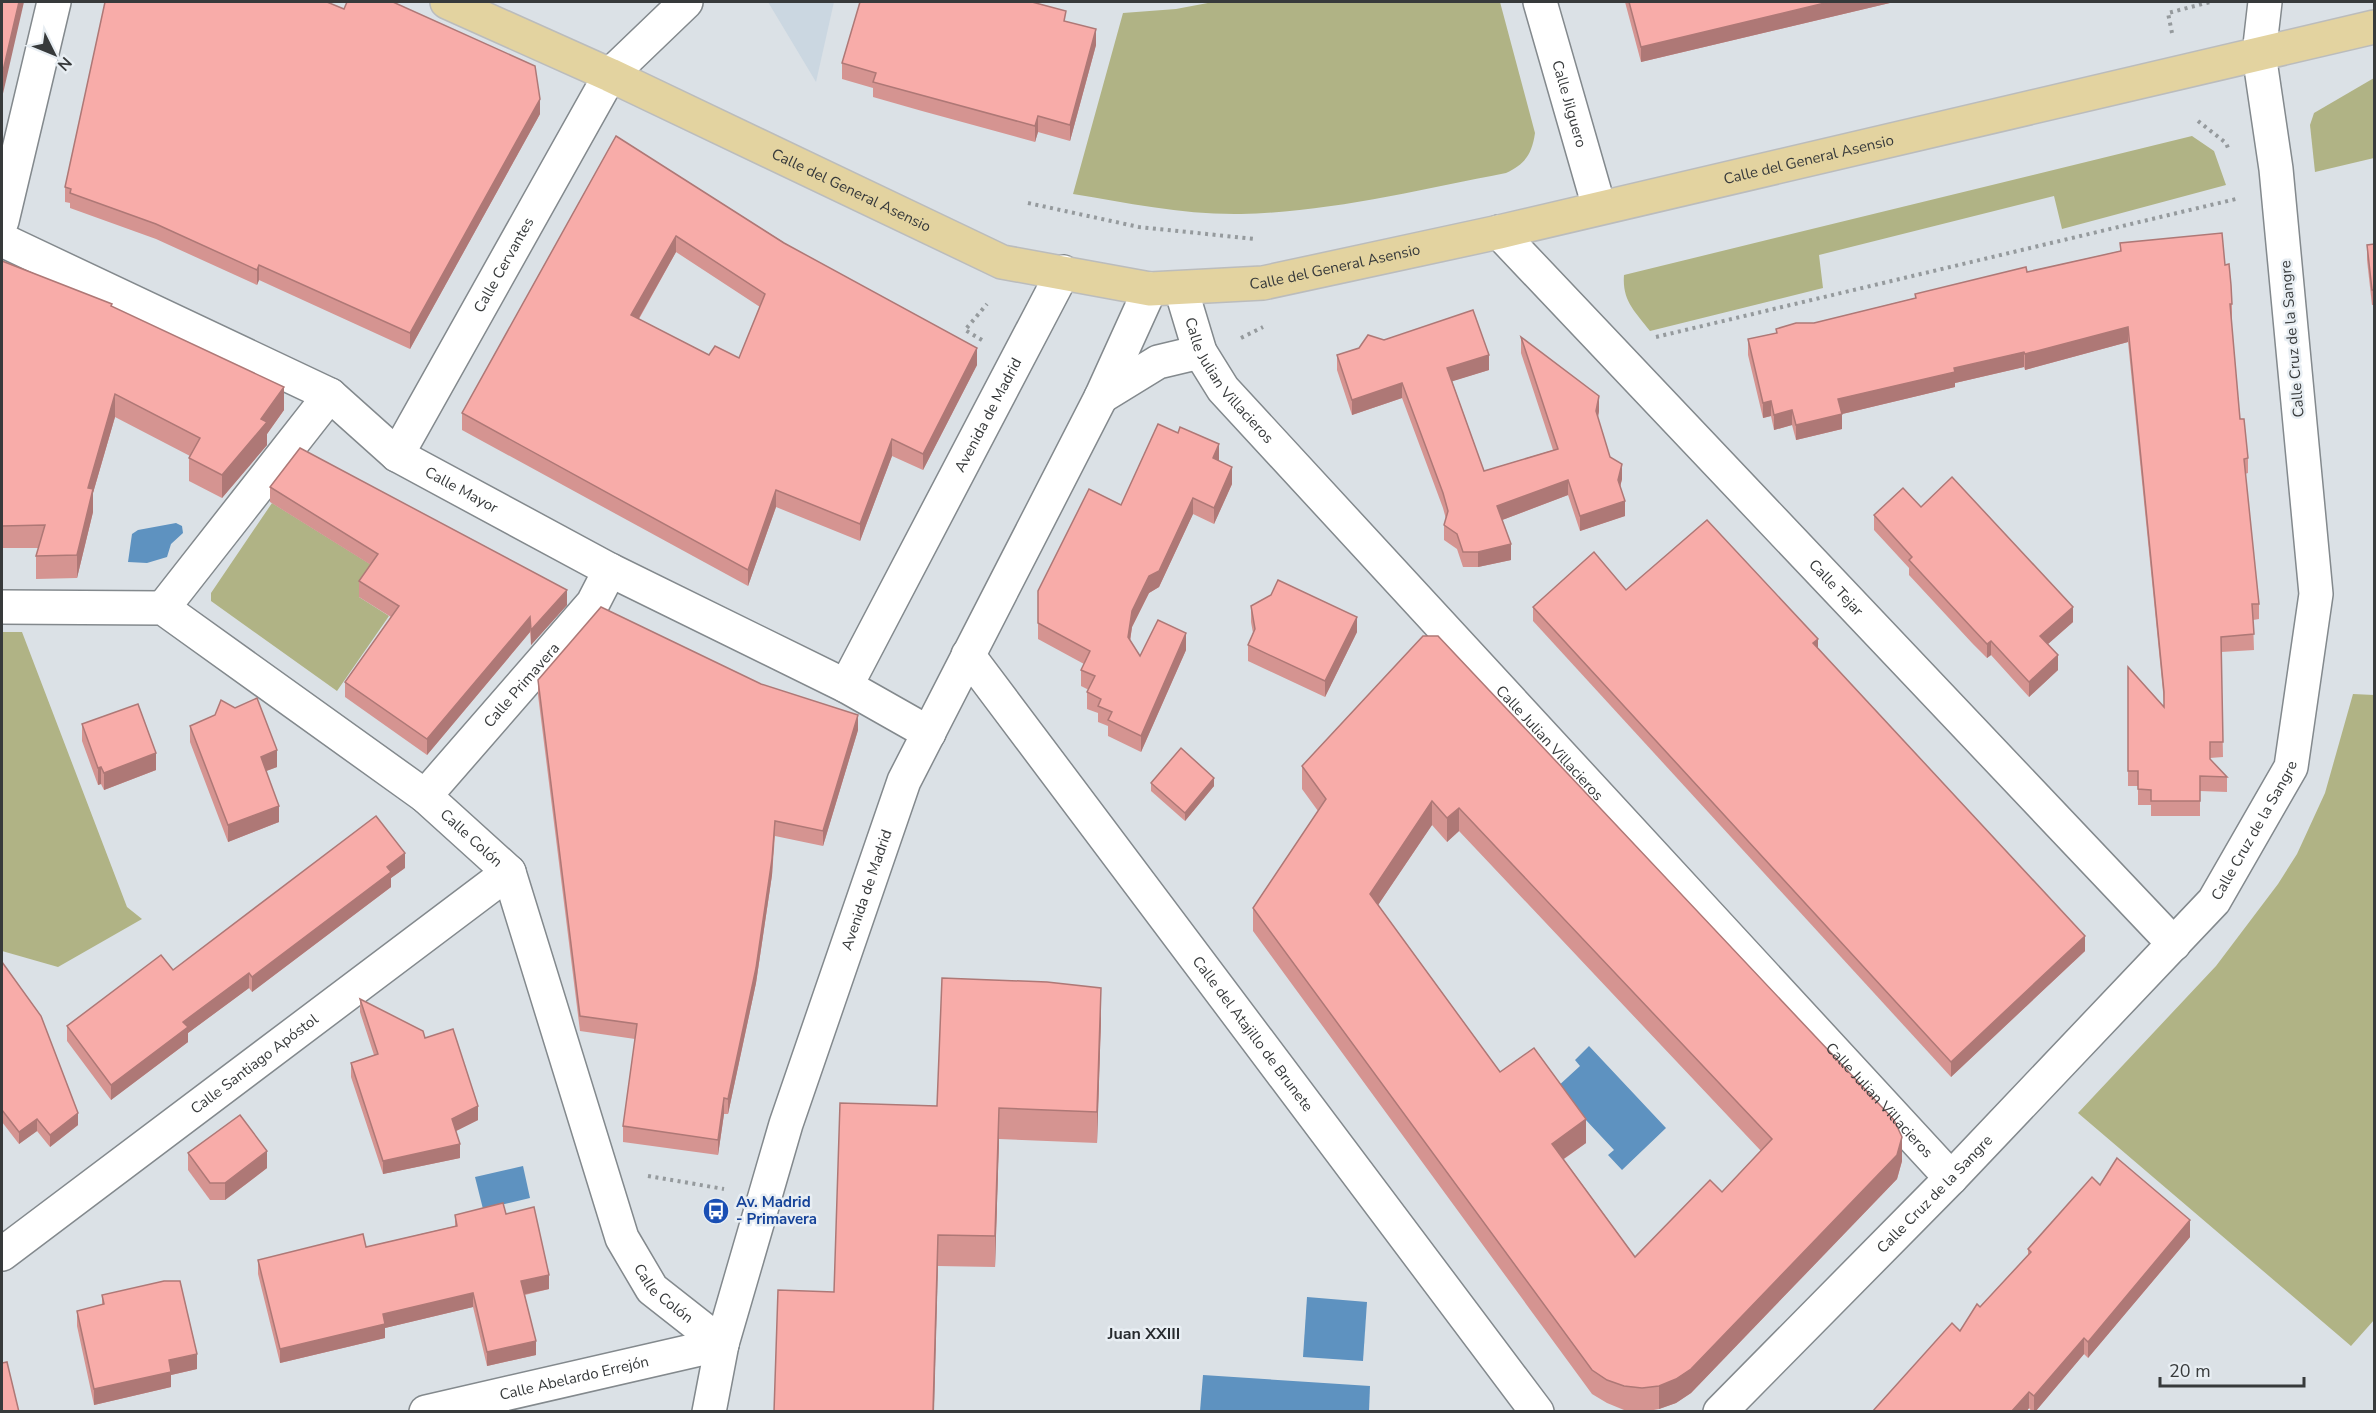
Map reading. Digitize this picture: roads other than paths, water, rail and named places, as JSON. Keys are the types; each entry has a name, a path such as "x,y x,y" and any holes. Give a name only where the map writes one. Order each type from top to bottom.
{"main road":[{"name":"Calle del General Asensio","path":"454,3 1002,262 1165,289 1263,283 1499,232 2374,27"}],"street":[{"path":"2,220 54,2"},
{"name":"Calle Cervantes","path":"397,455 610,75 686,2"},
{"name":"Calle Jilguero","path":"1540,2 1599,207"},
{"name":"Calle Cruz de la Sangre","path":"1720,1412 1951,1178 2214,901 2290,767 2316,594 2276,169 2259,54 2265,2"},
{"name":"Calle Tejar","path":"1499,232 2174,944"},
{"name":"Calle Mayor","path":"2,240 330,395 397,455 610,570 846,686 929,733"},
{"name":"Avenida de Madrid","path":"846,686 1063,272"},
{"name":"Avenida de Madrid","path":"709,1412 722,1344 786,1124 904,781 1101,397 1165,289"},
{"name":"Calle Julian Villacieros","path":"1165,289 1200,352 1224,389 1951,1178"},
{"path":"1101,397 1158,362 1200,352"},
{"path":"2,607 163,608 330,395"},
{"name":"Calle Primavera","path":"425,796 593,603 610,570"},
{"name":"Calle Colón","path":"163,608 425,796 509,872 622,1238 652,1289 722,1344"},
{"name":"Calle del Atajillo de Brunete","path":"968,655 1538,1412"},
{"name":"Calle Santiago Apóstol","path":"2,1254 509,872"},
{"name":"Calle Abelardo Errejón","path":"426,1412 722,1344"}],"water":[{"path":"176,523 182,526 183,533 171,544 167,557 147,563 128,562 132,534 138,530"},
{"path":"1589,1046 1666,1128 1622,1170 1608,1155 1614,1150 1556,1088 1580,1066 1575,1060"},
{"path":"523,1166 530,1198 483,1209 475,1177"},
{"path":"1307,1297 1367,1302 1363,1361 1303,1357"},
{"path":"1203,1375 1370,1386 1369,1411 1200,1411"}],"place":[{"name":"Av. Madrid - Primavera","path":"716,1211"}],"district":[{"name":"Juan XXIII","path":"1144,1333"}]}
